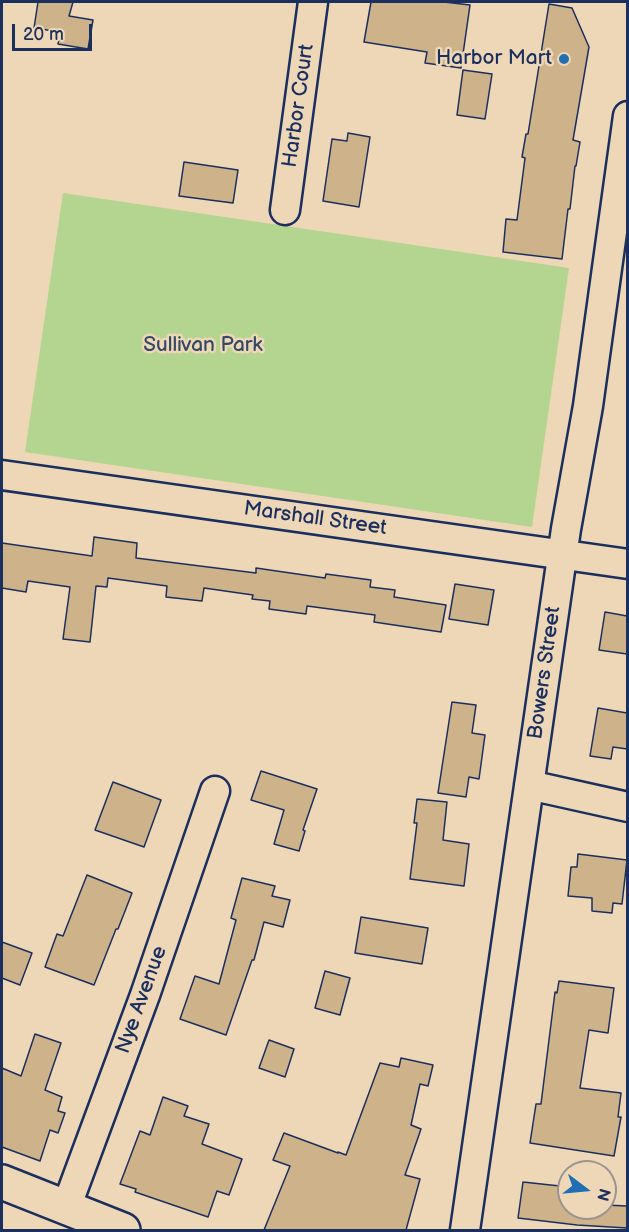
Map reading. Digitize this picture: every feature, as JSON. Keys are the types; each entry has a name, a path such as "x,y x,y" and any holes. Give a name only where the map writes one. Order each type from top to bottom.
{"street":[{"name":"Harbor Court","path":"285,210 313,2"},
{"name":"Bowers Street","path":"465,1230 562,555 588,406 627,116"},
{"name":"Marshall Street","path":"2,475 627,564"},
{"path":"529,784 627,807"},
{"name":"Nye Avenue","path":"66,1208 145,994 215,790"},
{"path":"2,1182 123,1230"}],"green space":[{"name":"Sullivan Park","path":"63,193 569,268 532,527 25,452"}],"building":[{"path":"38,2 73,2 69,16 93,20 88,49 58,44 60,32 34,28"},
{"path":"371,2 444,2 470,5 461,68 425,63 427,52 364,42"},
{"path":"549,4 572,8 589,47 573,140 580,142 562,259 503,252 506,219 517,220 525,158 522,157 526,134 528,134"},
{"path":"463,70 492,74 485,119 457,115"},
{"path":"348,133 370,137 359,207 323,201 332,139 347,141"},
{"path":"184,162 238,170 233,203 179,196"},
{"path":"94,537 137,543 136,558 256,573 256,568 325,578 326,574 371,580 370,587 395,590 394,597 446,605 441,632 374,622 375,615 307,606 306,614 269,609 270,601 252,599 253,595 204,588 202,601 166,597 167,586 108,578 107,587 96,586 90,642 63,639 70,587 28,581 26,592 2,588 2,543 92,556"},
{"path":"455,584 494,590 488,625 449,619"},
{"path":"605,612 627,616 627,654 599,650"},
{"path":"452,702 476,705 472,733 485,735 479,779 469,777 466,797 438,793"},
{"path":"598,708 627,713 627,749 613,747 611,759 590,756"},
{"path":"261,771 317,789 303,830 305,831 299,851 274,844 284,810 251,800"},
{"path":"113,782 161,800 144,847 95,830"},
{"path":"417,799 447,802 443,840 469,844 464,886 410,879 417,823 414,823"},
{"path":"578,854 627,860 622,904 613,903 612,913 592,911 592,898 568,896 571,867 577,867"},
{"path":"87,875 132,893 94,985 45,967 57,934 63,936"},
{"path":"242,878 275,886 272,896 290,900 283,927 264,922 254,960 252,960 226,1035 180,1019 195,976 219,984 236,920 231,918"},
{"path":"361,917 428,928 422,964 355,953"},
{"path":"2,942 32,953 20,985 2,978"},
{"path":"325,971 350,978 340,1015 315,1008"},
{"path":"559,981 614,988 608,1033 589,1030 580,1088 621,1093 618,1117 621,1117 614,1156 530,1143 536,1104 541,1104 555,992 557,993"},
{"path":"35,1034 61,1043 45,1090 62,1097 58,1111 65,1113 58,1133 50,1130 40,1161 2,1147 2,1068 21,1076"},
{"path":"269,1040 294,1049 285,1077 259,1068"},
{"path":"401,1058 433,1065 428,1086 420,1084 411,1125 421,1129 405,1175 420,1179 406,1230 264,1230 290,1166 273,1160 284,1133 346,1155 380,1063 399,1067"},
{"path":"163,1097 188,1106 184,1116 209,1124 202,1144 242,1159 229,1195 217,1191 208,1217 135,1192 136,1189 120,1184 140,1131 150,1135"},
{"path":"523,1182 557,1186 557,1220 617,1220 617,1206 627,1206 627,1228 518,1218"}],"place":[{"name":"Harbor Mart","path":"564,59"}]}
